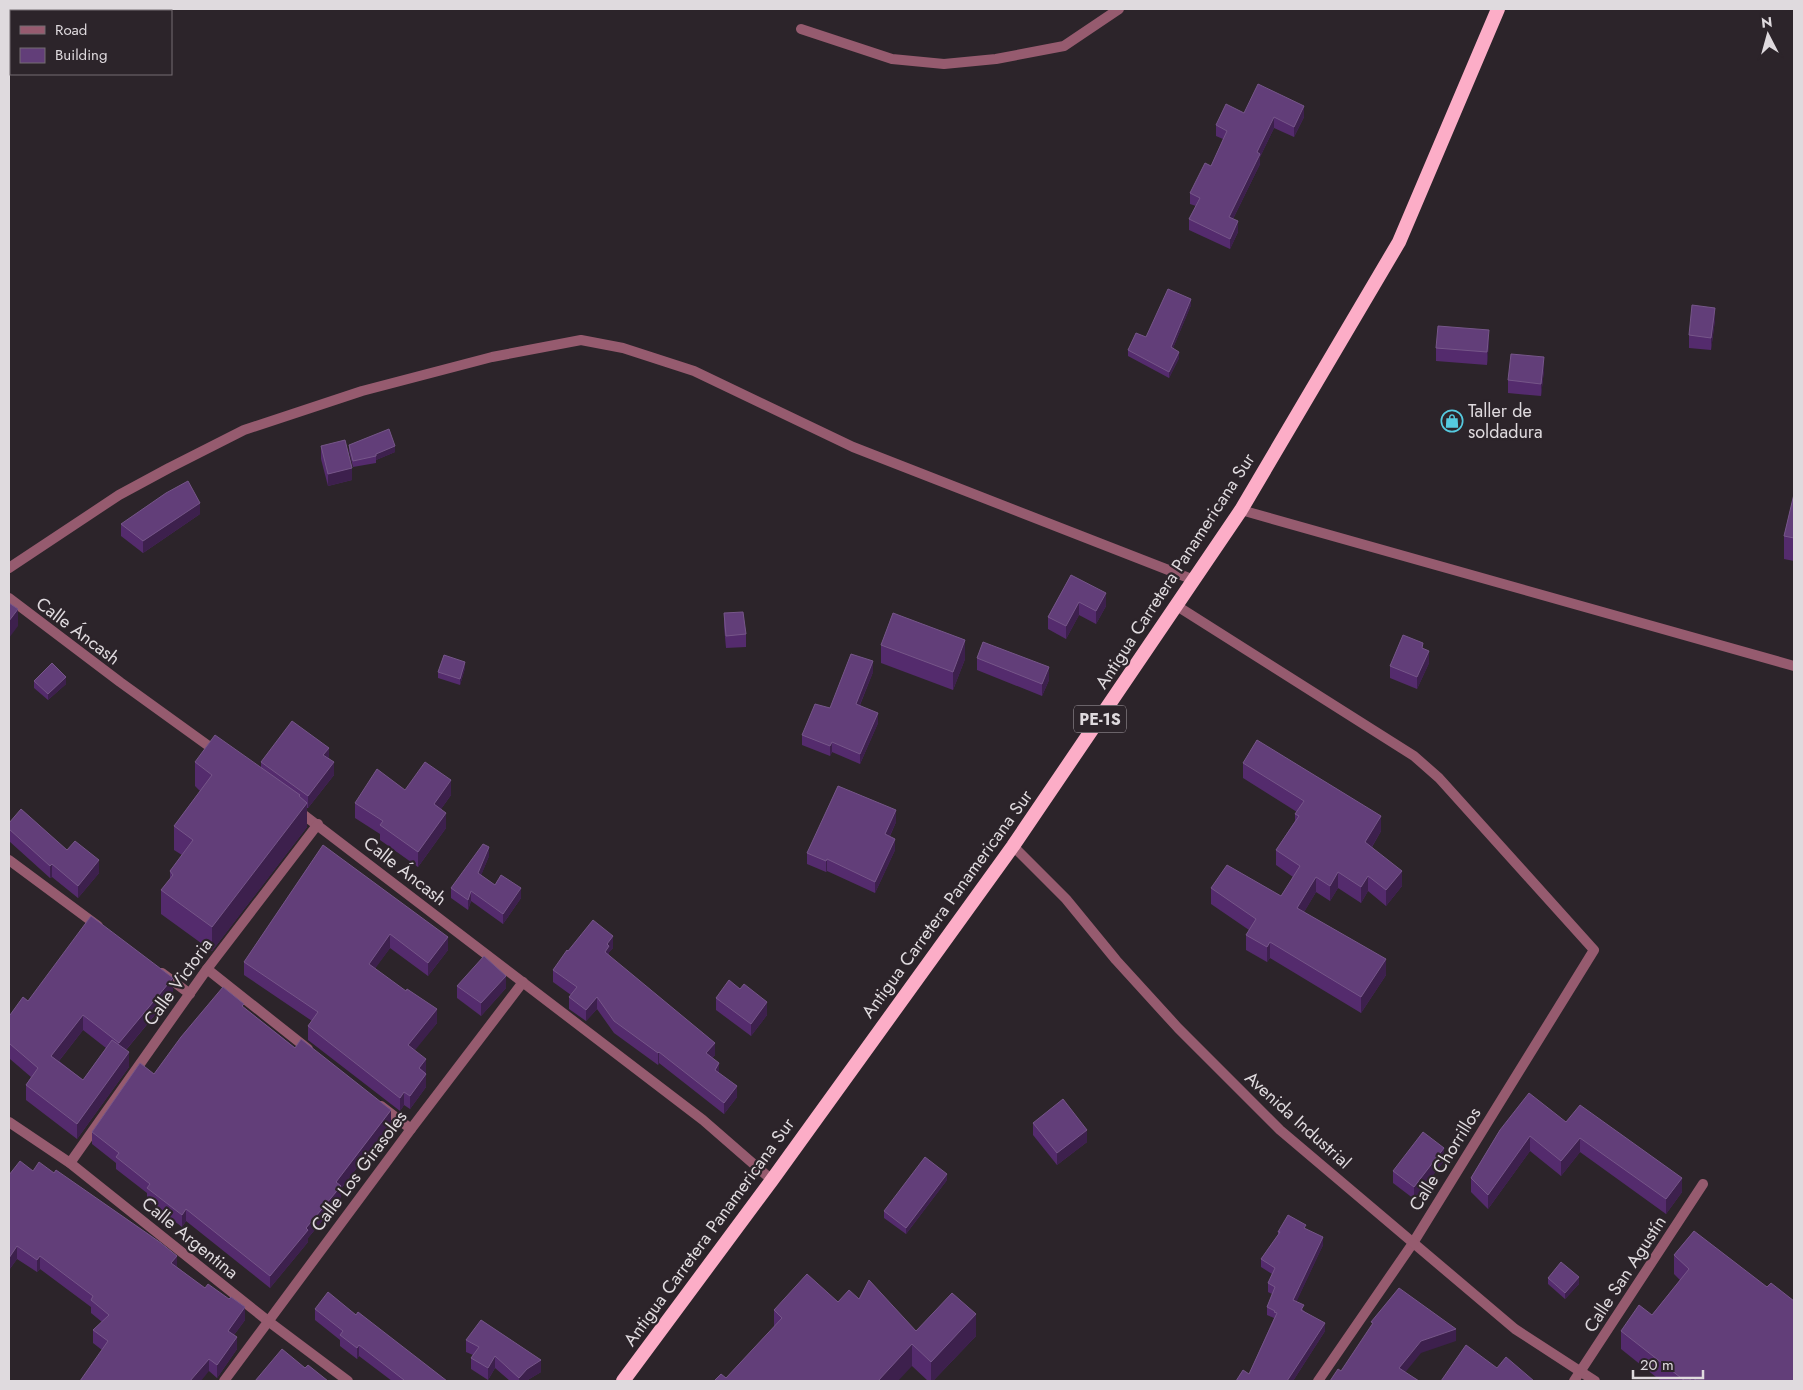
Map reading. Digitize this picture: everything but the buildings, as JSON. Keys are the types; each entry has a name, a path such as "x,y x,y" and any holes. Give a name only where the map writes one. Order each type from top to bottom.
{"highway":[{"name":"Antigua Carretera Panamericana Sur","path":"622,1381 772,1180 1013,846 1177,606 1240,510 1399,242 1498,9"}],"street":[{"path":"801,29 892,59 944,64 996,59 1064,46 1119,9"},
{"path":"9,568 119,496 168,468 244,430 362,391 417,376 492,356 581,340 623,348 694,371 853,447 1194,580"},
{"path":"1240,510 1794,666"},
{"name":"Calle Áncash","path":"9,598 120,682 223,756"},
{"name":"Calle Chorrillos","path":"1177,606 1394,742 1421,762 1439,778 1594,950 1413,1243 1318,1381"},
{"name":"Calle Áncash","path":"286,801 703,1120 772,1180"},
{"name":"Calle Victoria","path":"70,1163 207,970 318,824"},
{"name":"Avenida Industrial","path":"1013,846 1066,899 1116,960 1178,1028 1280,1130 1515,1329 1595,1381"},
{"path":"9,860 103,930"},
{"path":"150,965 190,994"},
{"path":"207,970 316,1055"},
{"name":"Calle Los Girasoles","path":"224,1381 523,982"},
{"path":"371,1098 411,1129"},
{"name":"Calle Argentina","path":"9,1122 70,1163 268,1322 348,1381"},
{"name":"Calle San Agustín","path":"1574,1381 1704,1184"}],"place":[{"name":"Taller de soldadura","path":"1452,421"}]}
